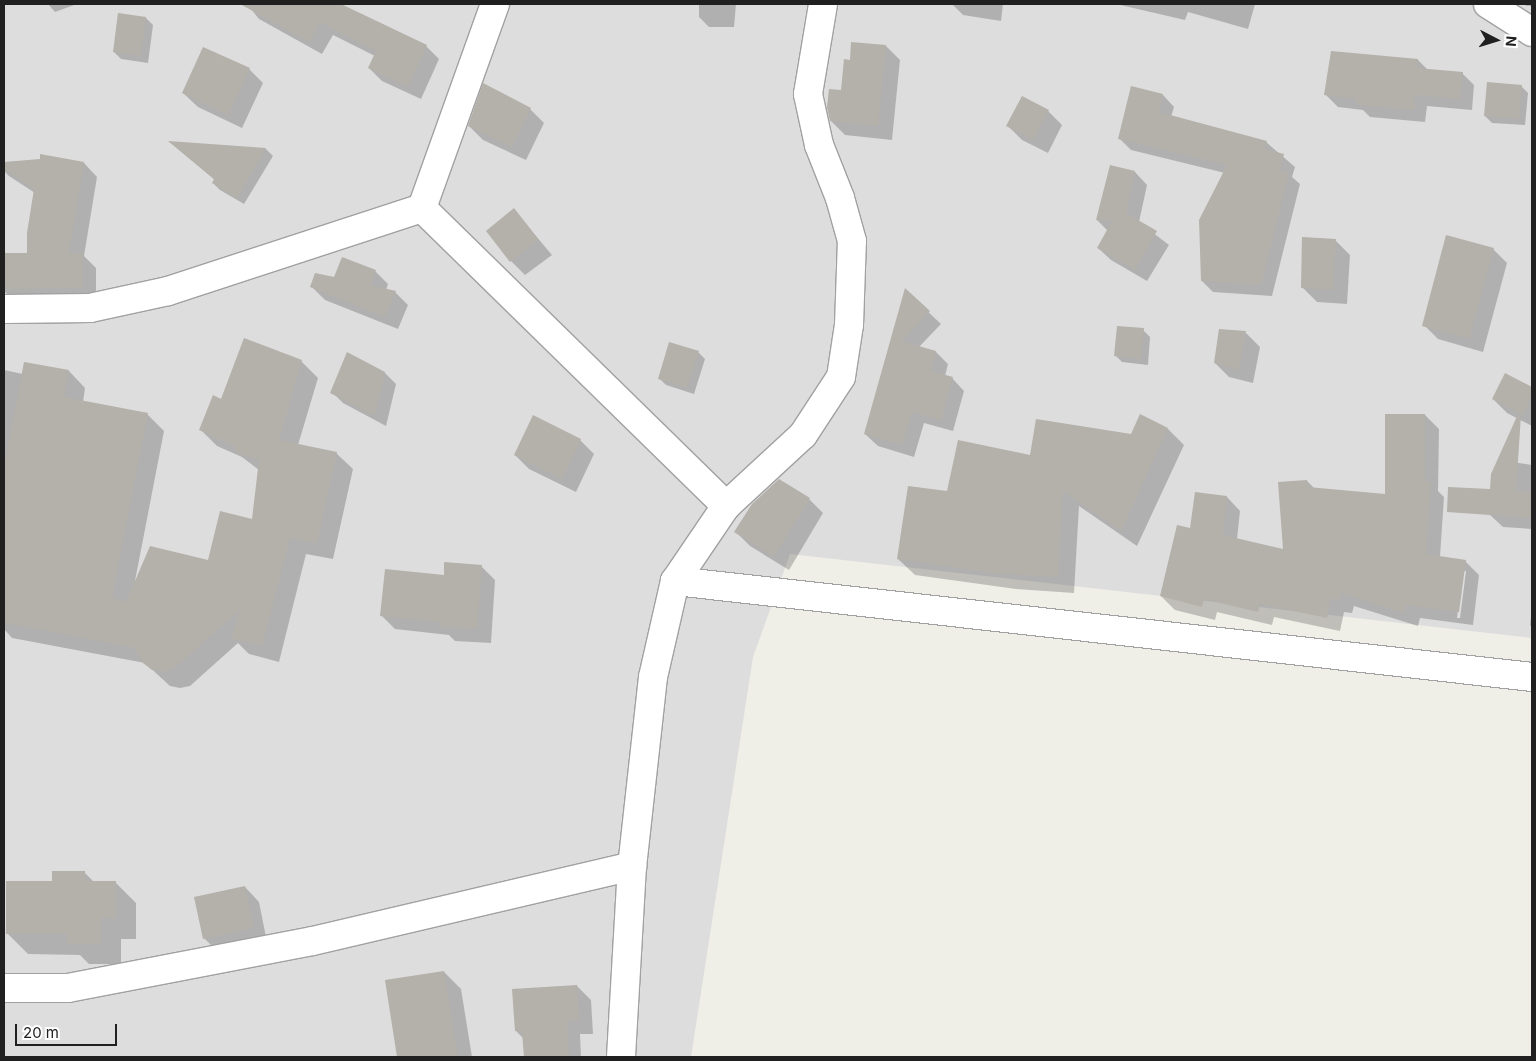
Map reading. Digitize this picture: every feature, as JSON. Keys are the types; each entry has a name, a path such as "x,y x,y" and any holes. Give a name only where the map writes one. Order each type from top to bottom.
{"street":[{"path":"422,208 495,4"},
{"path":"621,1057 632,866 653,678 675,581 726,506 803,435 841,377 848,325 852,241 840,198 819,145 808,94 823,4"},
{"path":"1488,4 1532,32"},
{"path":"4,309 90,308 168,291 422,208"},
{"path":"422,208 726,506"},
{"path":"675,581 1532,677"},
{"path":"4,988 68,988 313,941 632,866"}],"shaded area":[{"path":"4,4 1532,4 1532,638 790,554 753,657 691,1057 4,1057"}],"building":[{"path":"240,4 341,4 427,45 408,87 368,68 376,51 320,22 309,42"},
{"path":"118,13 146,17 141,56 113,52"},
{"path":"851,42 886,45 878,126 830,121 827,107 829,89 841,90 844,59 850,60"},
{"path":"203,47 250,68 228,115 182,93"},
{"path":"1331,51 1418,59 1417,68 1463,72 1460,99 1415,95 1414,110 1357,105 1357,99 1324,95"},
{"path":"1487,82 1522,85 1519,119 1484,116"},
{"path":"483,83 531,108 512,147 468,126"},
{"path":"1131,86 1163,94 1159,112 1267,141 1265,149 1284,154 1280,171 1289,172 1261,285 1201,281 1199,220 1227,165 1118,139"},
{"path":"1022,96 1049,110 1033,140 1006,126"},
{"path":"168,141 266,148 237,198 212,183 214,179"},
{"path":"40,154 84,162 69,253 82,253 83,288 4,289 4,253 27,253 27,233 34,189 4,169 4,162 40,159"},
{"path":"1110,165 1135,171 1126,213 1157,231 1135,270 1097,248 1112,221 1096,220"},
{"path":"514,208 539,240 510,262 486,231"},
{"path":"1446,235 1494,248 1469,339 1422,326"},
{"path":"1302,237 1336,239 1333,290 1301,288"},
{"path":"342,257 376,270 370,285 396,291 385,317 310,287 315,273 334,277"},
{"path":"905,288 930,311 901,341 936,351 931,371 953,377 941,420 912,412 902,445 864,434"},
{"path":"1117,326 1144,328 1141,359 1114,356"},
{"path":"1219,329 1246,331 1239,370 1214,363"},
{"path":"244,338 302,360 279,440 337,452 317,543 290,538 262,646 231,638 240,610 173,669 163,672 152,670 143,663 135,648 4,623 4,467 24,362 69,370 64,397 148,413 112,598 126,602 150,546 208,560 220,511 252,519 259,460 235,452 236,447 199,430 213,395 221,399"},
{"path":"669,342 699,351 687,388 658,379"},
{"path":"347,352 385,372 375,416 330,393"},
{"path":"1505,373 1532,387 1532,396 1523,415 1492,399"},
{"path":"1140,414 1168,428 1121,531 1063,491 1058,577 999,574 897,559 908,486 947,491 958,440 1030,455 1036,419 1131,434"},
{"path":"1385,414 1425,414 1425,481 1431,482 1426,554 1466,560 1459,612 1406,605 1404,613 1340,593 1339,600 1330,599 1327,618 1260,604 1258,612 1204,599 1202,607 1160,596 1177,525 1190,528 1195,492 1227,496 1223,535 1283,549 1278,482 1307,480 1308,487 1385,494"},
{"path":"1518,414 1521,415 1516,491 1532,492 1532,518 1447,512 1448,487 1490,489 1491,474"},
{"path":"533,415 581,439 562,479 514,455"},
{"path":"779,479 810,498 774,557 734,532 752,504"},
{"path":"444,562 482,565 477,629 440,627 440,622 380,616 385,569 444,575"},
{"path":"52,871 85,871 85,881 116,881 116,919 101,918 101,944 67,944 67,934 6,934 6,881 52,881"},
{"path":"245,886 254,928 203,939 194,897"},
{"path":"444,971 458,1057 397,1057 385,980"},
{"path":"577,985 579,1020 567,1021 569,1057 524,1057 522,1031 515,1031 512,989"}]}
